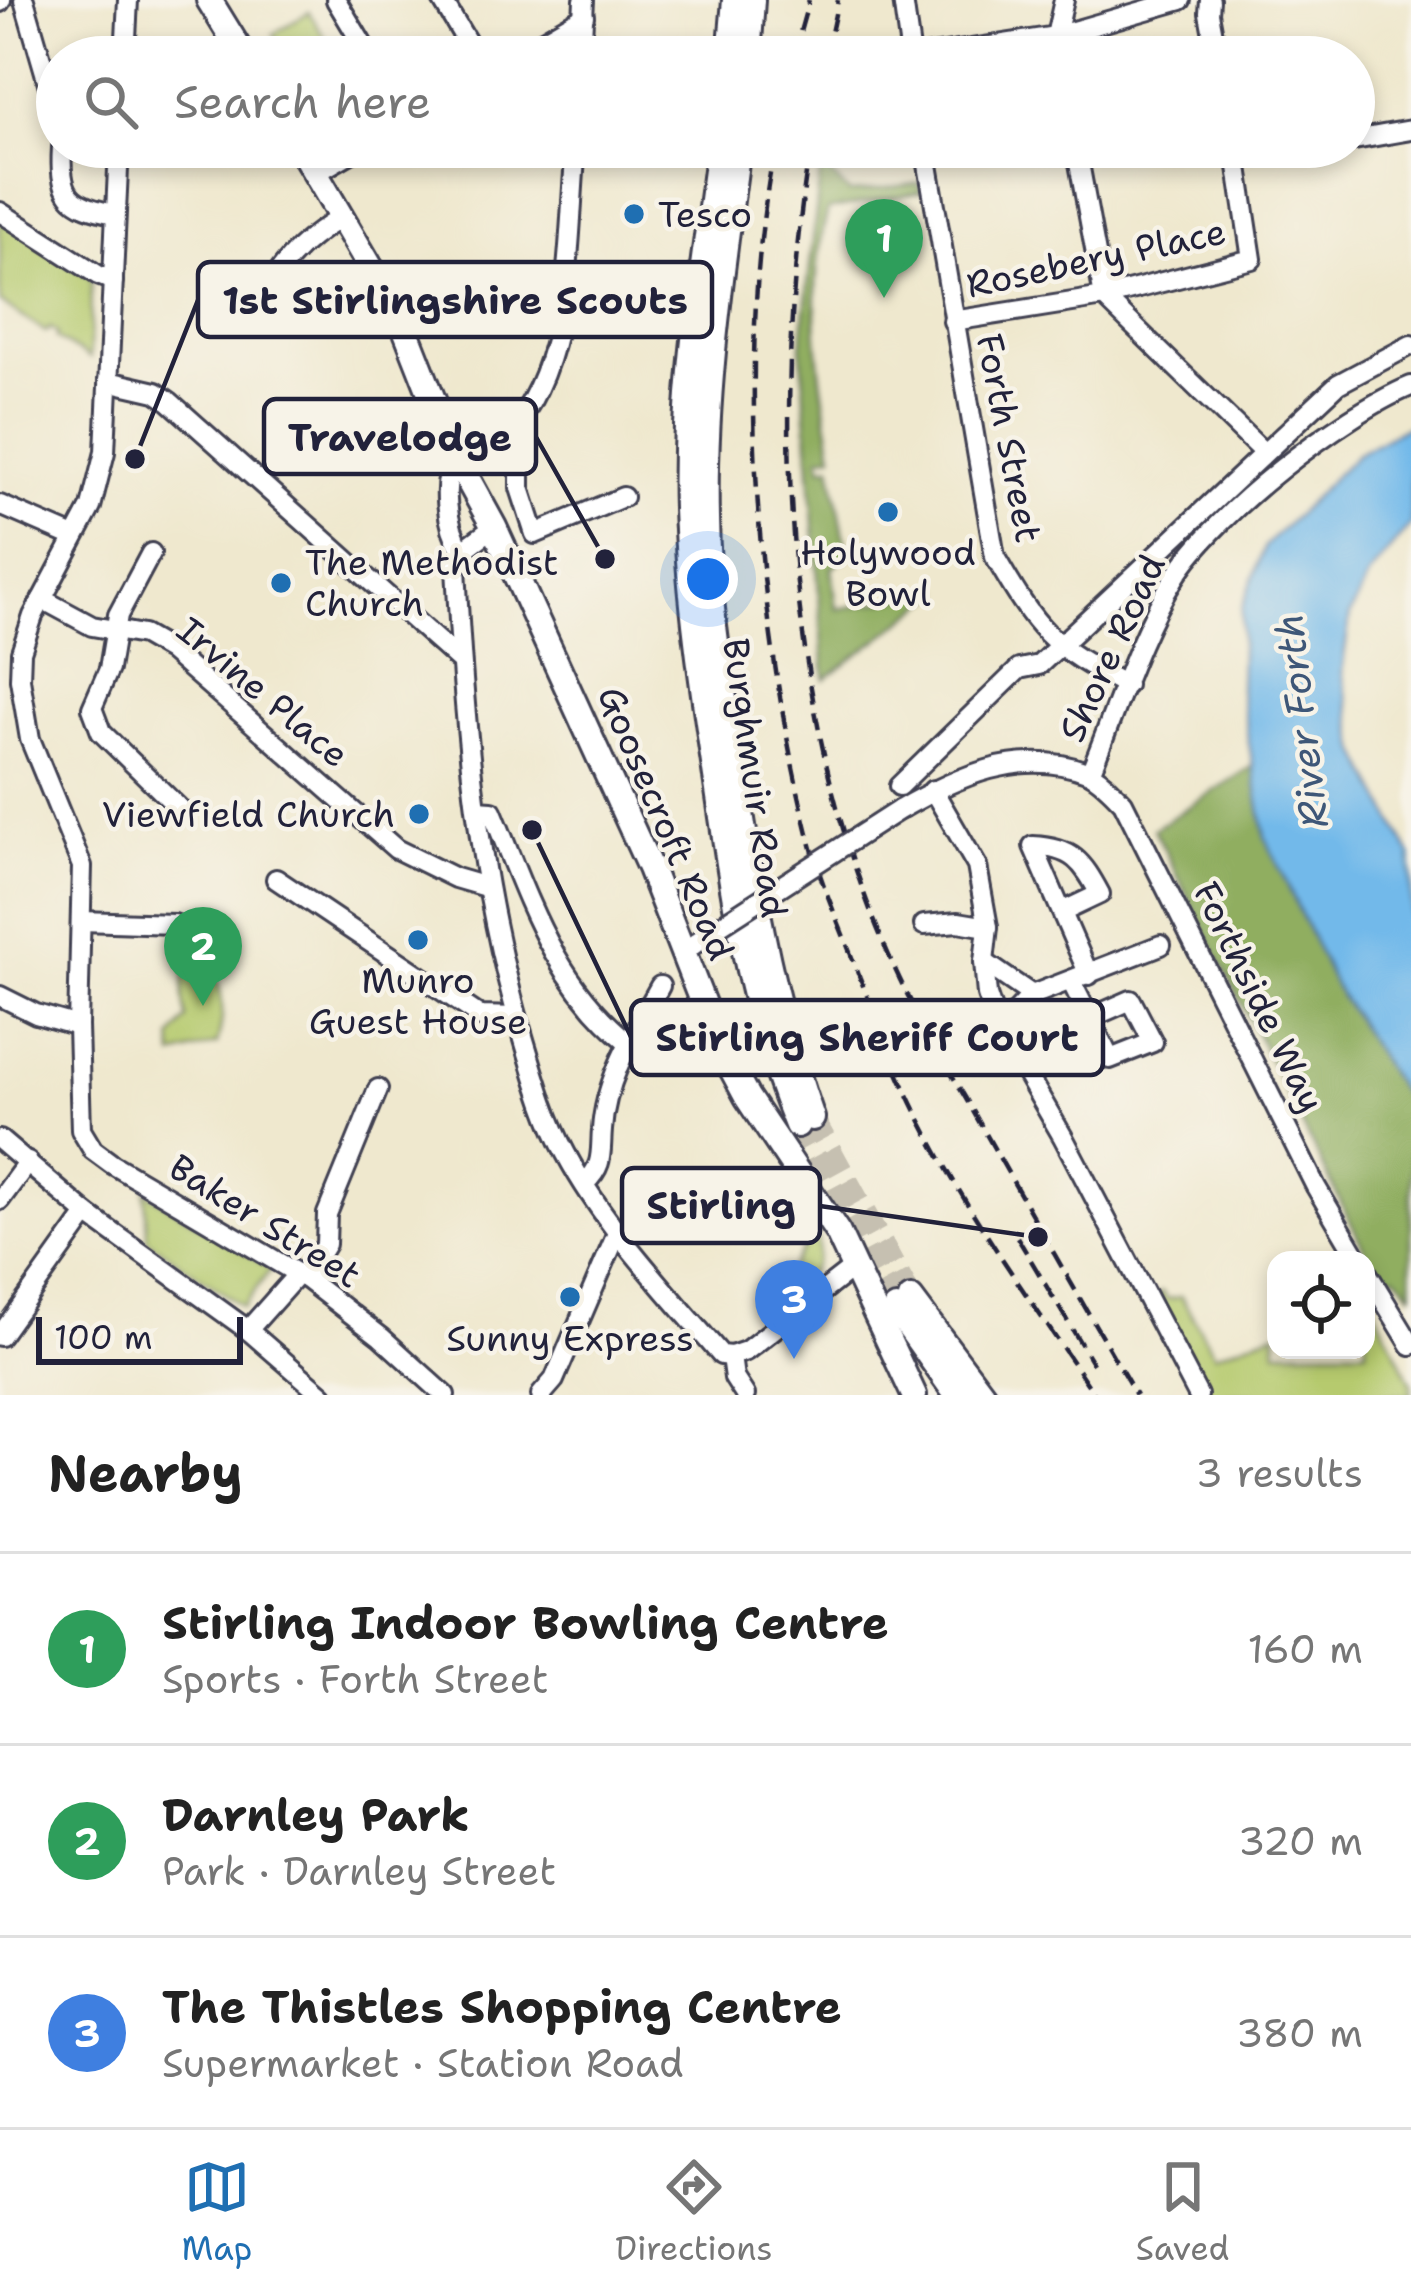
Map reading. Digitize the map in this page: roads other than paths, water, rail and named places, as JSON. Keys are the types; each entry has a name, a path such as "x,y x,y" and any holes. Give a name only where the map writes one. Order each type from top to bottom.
{"main road":[{"path":"209,0 231,36"},
{"path":"732,36 735,0"},
{"path":"749,36 752,0"},
{"name":"Goosecroft Road","path":"313,168 402,321 459,464 494,527 650,868 719,1046 747,1097 838,1233 914,1395"},
{"name":"Burghmuir Road","path":"716,168 694,348 689,435 686,507 694,618 740,931 777,1077 805,1122 759,929 723,690 706,521 715,322 734,168"},
{"path":"957,1395 903,1304 983,1395"}],"street":[{"path":"24,0 36,41"},
{"path":"126,36 128,0"},
{"path":"336,0 357,36"},
{"path":"442,0 463,36"},
{"path":"903,0 911,36"},
{"path":"1064,0 1056,36 1181,0"},
{"path":"1210,0 1213,36"},
{"path":"544,36 584,8"},
{"path":"1375,136 1411,130"},
{"path":"60,168 73,201 115,214"},
{"name":"Baker Street","path":"118,168 103,464 91,507 42,599 21,652 23,711 40,769 82,866 81,1130 93,1150 300,1277 381,1337 445,1395"},
{"path":"316,173 325,168"},
{"path":"463,551 453,536 445,476 508,436 539,386 559,329 574,168"},
{"name":"Forth Street","path":"928,168 995,556 1028,615 1058,645 1126,685"},
{"path":"1080,168 1104,297 1263,452"},
{"name":"Rosebery Place","path":"953,321 1104,297 1252,259 1238,168"},
{"path":"0,212 113,280"},
{"path":"247,323 292,252 342,217"},
{"path":"899,786 1019,669 1039,665 1338,384 1411,344"},
{"path":"108,381 156,392 169,401 461,662"},
{"name":"Shore Road","path":"684,952 899,810 964,775 1007,764 1040,763 1090,773 1162,600 1199,546 1350,416 1411,386"},
{"path":"508,436 520,462 520,488 535,534 623,497"},
{"path":"0,505 74,537"},
{"path":"494,527 463,551 456,567 468,746 484,811 569,982 628,1043"},
{"name":"Irvine Place","path":"152,553 118,615 110,669 94,699 94,722 182,812"},
{"name":"Irvine Place","path":"42,599 92,626 143,635 169,650 396,849 455,878 486,887"},
{"name":"Forthside Way","path":"1090,773 1124,802 1316,1187 1354,1251"},
{"path":"933,790 977,866 988,927 987,995 1000,1029 1063,1137 1198,1395"},
{"path":"484,811 486,887 494,927 542,1100 566,1155 618,1231 721,1355 746,1351 854,1268"},
{"path":"1062,912 1100,895 1073,856 1056,847 1033,846 1062,912 1090,1018 1110,1059 1153,1042 1131,1000 1090,1018"},
{"path":"276,879 480,1016 517,1017"},
{"path":"494,927 535,915"},
{"path":"81,921 174,924 192,932"},
{"path":"924,925 958,922 988,927"},
{"path":"1000,1029 1032,995 1161,945"},
{"path":"984,962 1032,995"},
{"path":"585,1183 600,1166 608,1095 628,1043 660,986"},
{"path":"0,996 78,1026"},
{"path":"248,1330 326,1244 327,1214 377,1089"},
{"path":"0,1140 87,1214 248,1330 323,1395"},
{"path":"0,1200 28,1162"},
{"path":"0,1336 87,1214"},
{"path":"541,1395 554,1380 618,1231"},
{"path":"1375,1285 1411,1345"},
{"path":"730,1356 734,1378 745,1395"}],"water":[{"name":"River Forth","path":"1411,424 1411,524 1369,575 1350,615 1342,672 1358,752 1411,856 1411,1108 1334,985 1265,837 1240,691 1242,608 1265,546 1356,455"}],"tunnel":[{"path":"812,1118 911,1299"},
{"path":"797,1125 896,1309"}],"railway":[{"path":"799,36 809,0"},
{"path":"830,36 838,0"},
{"path":"772,168 755,314 757,495 777,676 810,841 878,1023 924,1127 984,1230 1095,1395"},
{"path":"807,168 790,357 790,467 796,578 811,687 834,794 865,896 906,992 1136,1395"},
{"path":"1017,1237 1093,1364"}],"place":[{"name":"Tesco","path":"634,214"},
{"name":"Stirling Indoor Bowling Centre","path":"884,298"},
{"name":"1st Stirlingshire Scouts","path":"135,459"},
{"name":"Holywood Bowl","path":"888,512"},
{"name":"Travelodge","path":"605,559"},
{"name":"The Methodist Church","path":"281,583"},
{"name":"Viewfield Church","path":"419,814"},
{"name":"Stirling Sheriff Court","path":"532,830"},
{"name":"Munro Guest House","path":"418,940"},
{"name":"Darnley Park","path":"203,1006"},
{"name":"Stirling","path":"1038,1237"},
{"name":"Sunny Express","path":"570,1297"},
{"name":"The Thistles Shopping Centre","path":"794,1359"}]}
